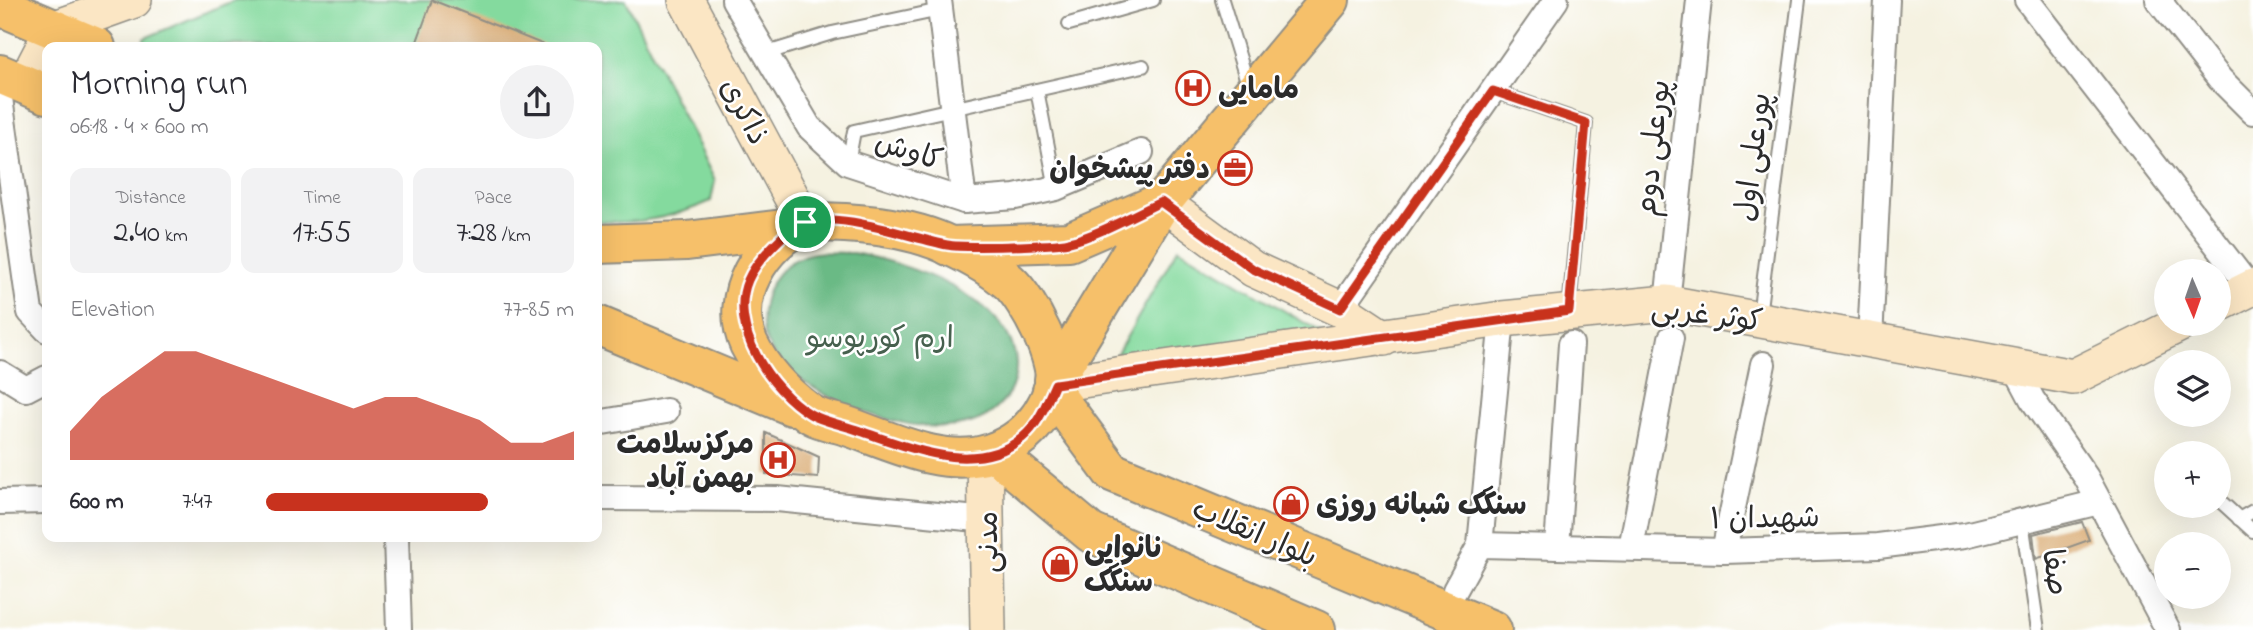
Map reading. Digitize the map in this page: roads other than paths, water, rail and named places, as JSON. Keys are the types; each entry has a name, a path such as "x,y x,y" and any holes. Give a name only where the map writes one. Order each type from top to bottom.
{"main road":[{"path":"602,327 810,414 942,456 969,458 990,453 1021,439 1041,415 1054,385 1161,202 1330,0"},
{"path":"0,6 84,42"},
{"path":"949,246 1069,242 1161,202"},
{"path":"602,244 687,241 798,225 849,222 903,232 949,246 1009,282 1035,316 1049,349 1054,385"},
{"path":"798,225 760,258 747,282 743,312 748,342 770,377 810,414"},
{"name":"بلوار انقلاب","path":"1054,385 1112,472 1492,630"},
{"path":"990,453 1091,533 1304,627"}],"street":[{"path":"45,42 53,29 134,0"},
{"name":"ذاکری","path":"686,0 798,225"},
{"name":"کاوش","path":"734,0 763,54 809,127 848,163 964,201 1015,197 1056,188 1141,152"},
{"path":"1340,309 1556,0"},
{"name":"پورعلی دوم","path":"1667,303 1699,0"},
{"path":"1870,340 1887,0"},
{"path":"2027,0 2252,288 2231,298"},
{"path":"2158,0 2220,79 2253,112"},
{"path":"939,5 964,201"},
{"path":"42,48 18,88 30,312 42,325"},
{"path":"1161,202 1253,269 1340,309 1384,338"},
{"name":"کوثر غربی","path":"1054,385 1502,319 1570,328 1667,303 2073,377 2156,336"},
{"path":"1455,590 1480,545 1502,319"},
{"path":"1557,547 1570,328"},
{"path":"1631,548 1671,338"},
{"path":"1724,551 1763,364"},
{"path":"2015,367 2032,399 2086,477 2168,630"},
{"path":"0,373 37,384"},
{"path":"0,396 37,384"},
{"path":"602,422 666,411"},
{"name":"مدنی","path":"988,630 987,520 990,453"},
{"path":"602,498 777,499 987,520"},
{"path":"0,502 42,501"},
{"name":"شهیدان ۱","path":"1480,545 1724,551 1878,546 1965,535 2099,502"},
{"path":"396,542 399,630"}],"lane":[{"path":"1069,24 1153,0"},
{"path":"1222,0 1251,95"},
{"name":"پورعلی اول","path":"1758,320 1798,0"},
{"path":"763,54 939,5"},
{"path":"848,163 854,131 1143,66"},
{"path":"1037,90 1056,188"},
{"path":"1493,91 1586,123 1570,328"},
{"path":"2231,511 2253,531"},
{"path":"2239,519 2253,511"},
{"name":"صفا","path":"2022,521 2038,630"}],"place":[{"name":"مامایی","path":"1193,88"},
{"name":"دفتر پیشخوان","path":"1235,168"},
{"name":"مرکزسلامت بهمن آباد","path":"778,460"},
{"name":"سنگک شبانه روزی","path":"1291,504"},
{"name":"نانوایی سنگک","path":"1060,564"}],"park label":[{"name":"ارم کورپوسو","path":"880,337"}]}
